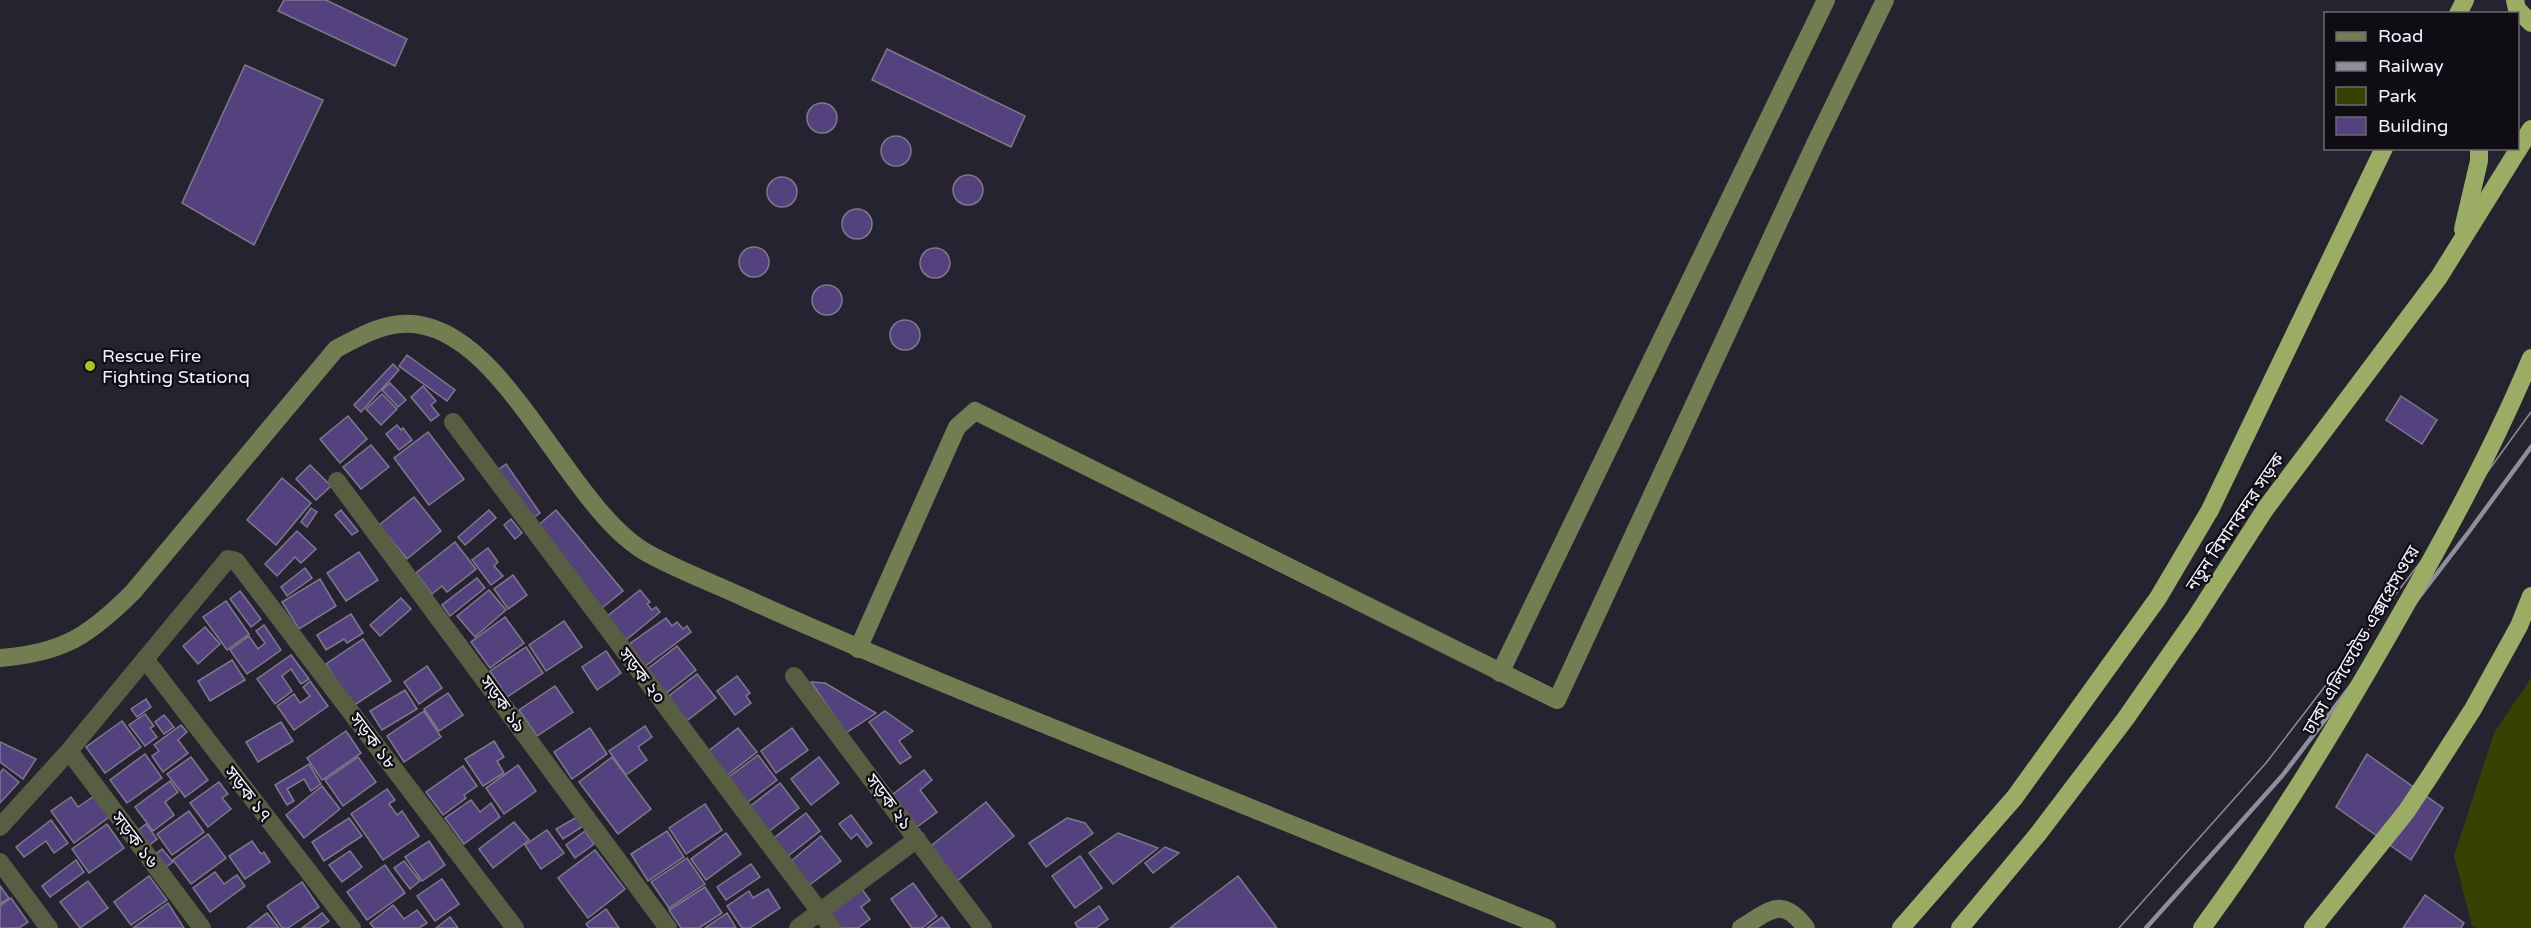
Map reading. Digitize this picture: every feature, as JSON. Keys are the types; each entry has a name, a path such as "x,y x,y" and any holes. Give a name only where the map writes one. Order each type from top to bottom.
{"highway":[{"path":"2515,0 2517,9 2531,23"},
{"name":"নতুন বিমানবন্দর সড়ক","path":"2519,149 2531,129"},
{"name":"নতুন বিমানবন্দর সড়ক","path":"1901,928 2015,797 2158,598 2220,489 2384,150"},
{"path":"2460,245 2479,161 2479,150"},
{"name":"নতুন বিমানবন্দর সড়ক","path":"1960,928 2038,834 2126,718 2194,620 2265,508 2439,276 2518,150"},
{"name":"ঢাকা এলিভেটেড এক্সপ্রেসওয়ে","path":"2202,928 2243,872 2325,746 2453,522 2531,358"},
{"path":"2313,928 2406,812 2430,776 2473,710 2519,626 2531,596"}],"main road":[{"path":"1500,673 1826,0"},
{"path":"858,649 957,427 964,418 975,411 1557,700 1815,144 1885,0"},
{"path":"0,658 37,654 55,649 102,622 133,592 336,349 374,330 410,324 444,332 486,361 616,529 647,553 858,649 1547,928"},
{"path":"1741,928 1772,910 1782,908 1790,910 1806,928"}],"street":[{"name":"সড়ক ২০","path":"453,422 832,928"},
{"name":"সড়ক ১৯","path":"338,481 668,928"},
{"name":"সড়ক ১৮","path":"145,659 228,559 236,561 515,928"},
{"path":"0,827 69,751 145,659"},
{"name":"সড়ক ১৭","path":"145,659 352,928"},
{"name":"সড়ক ২১","path":"794,676 983,928"},
{"name":"সড়ক ১৬","path":"69,751 202,928"},
{"path":"798,928 916,839"},
{"path":"0,862 49,928"}],"green space":[{"path":"2531,678 2531,928 2476,928 2472,926 2454,856 2494,733"}],"building":[{"path":"284,0 326,0 407,39 395,66 278,11"},
{"path":"887,49 1025,116 1011,147 872,80"},
{"path":"245,65 323,100 254,245 182,203"},
{"path":"822,103 833,107 837,118 833,129 822,133 811,129 807,118 811,107"},
{"path":"896,136 907,140 911,151 907,162 896,166 885,162 881,151 885,140"},
{"path":"968,175 979,179 983,190 979,201 968,205 957,201 953,190 957,179"},
{"path":"782,177 793,181 797,192 793,203 782,207 771,203 767,192 771,181"},
{"path":"857,209 868,213 872,224 868,235 857,239 846,235 842,224 846,213"},
{"path":"754,247 765,251 769,262 765,273 754,277 743,273 739,262 743,251"},
{"path":"935,248 946,252 950,263 946,274 935,278 924,274 920,263 924,252"},
{"path":"827,285 838,289 842,300 838,311 827,315 816,311 812,300 816,289"},
{"path":"905,320 916,324 920,335 916,346 905,350 894,346 890,335 894,324"},
{"path":"407,355 455,390 447,401 399,366"},
{"path":"393,364 399,370 361,412 354,405"},
{"path":"390,383 406,400 398,407 382,390"},
{"path":"423,386 436,401 431,405 439,415 431,421 411,397"},
{"path":"382,394 397,409 381,425 366,409"},
{"path":"2401,396 2437,420 2422,444 2386,420"},
{"path":"348,416 367,439 340,463 320,439"},
{"path":"397,425 401,430 403,428 412,440 399,450 386,434"},
{"path":"428,432 464,479 429,505 394,458"},
{"path":"371,445 389,467 361,489 343,467"},
{"path":"506,464 540,513 529,521 495,472"},
{"path":"310,465 331,486 316,500 296,479"},
{"path":"282,478 311,503 276,545 247,520"},
{"path":"414,497 441,531 407,559 379,525"},
{"path":"311,508 317,512 307,527 301,522"},
{"path":"341,510 358,531 352,535 335,515"},
{"path":"489,510 496,518 465,545 458,537"},
{"path":"556,510 623,591 602,608 535,528"},
{"path":"511,519 522,533 515,539 504,525"},
{"path":"297,531 316,549 301,563 295,557 277,576 265,564"},
{"path":"455,542 476,569 447,592 442,586 432,594 416,573"},
{"path":"488,548 498,562 494,566 503,576 491,585 472,560"},
{"path":"359,552 378,580 346,601 327,573"},
{"path":"305,568 312,578 287,596 281,587"},
{"path":"513,575 527,595 508,609 494,589"},
{"path":"477,578 485,588 450,616 442,605"},
{"path":"320,579 336,606 299,629 282,602"},
{"path":"489,590 506,610 475,637 457,616"},
{"path":"640,590 650,602 647,604 652,610 656,607 660,612 625,641 606,617"},
{"path":"240,591 261,619 251,627 230,599"},
{"path":"401,598 411,609 380,636 370,625"},
{"path":"226,601 249,634 227,650 203,617"},
{"path":"351,614 363,633 347,643 344,639 326,650 317,635"},
{"path":"505,617 524,643 490,668 471,642"},
{"path":"666,618 672,626 677,622 683,629 687,626 691,632 644,667 628,645"},
{"path":"564,621 582,647 546,671 529,645"},
{"path":"264,625 281,650 247,674 230,650 249,636 258,649 265,643 256,631"},
{"path":"205,627 220,644 198,664 183,646"},
{"path":"363,639 391,681 353,706 326,664"},
{"path":"677,646 696,670 664,695 645,671"},
{"path":"526,647 543,673 507,697 490,671"},
{"path":"606,651 621,673 597,690 582,667"},
{"path":"291,655 309,679 301,684 291,669 282,676 292,691 275,704 257,679"},
{"path":"232,660 245,680 210,701 198,681"},
{"path":"427,666 442,688 419,704 404,682"},
{"path":"697,674 716,698 684,723 665,699"},
{"path":"737,676 750,693 746,696 751,703 735,715 717,691"},
{"path":"310,681 328,706 294,730 277,706 294,694 300,703 310,696 303,687"},
{"path":"811,682 825,683 876,713 846,733"},
{"path":"555,686 573,712 537,736 519,710"},
{"path":"405,690 417,709 382,730 370,711"},
{"path":"448,693 463,715 439,731 424,709"},
{"path":"146,699 151,707 137,717 131,709"},
{"path":"424,711 441,737 404,762 387,736"},
{"path":"885,711 913,731 899,741 911,757 900,764 869,722"},
{"path":"145,714 154,726 150,728 157,737 145,746 129,725"},
{"path":"164,715 174,727 164,734 155,722"},
{"path":"122,721 141,747 105,773 86,747"},
{"path":"281,722 293,741 258,762 246,742"},
{"path":"181,725 187,732 178,740 188,753 163,772 152,756 159,751 154,745"},
{"path":"645,726 652,737 638,747 647,760 626,775 609,751"},
{"path":"590,728 607,754 572,779 554,752"},
{"path":"738,728 757,752 725,777 706,753"},
{"path":"792,728 808,750 776,773 761,751"},
{"path":"346,731 361,753 322,780 307,758"},
{"path":"494,741 504,757 497,761 504,773 483,786 465,759"},
{"path":"0,742 36,759 23,779 0,762"},
{"path":"145,754 162,778 127,803 110,780"},
{"path":"2367,754 2443,808 2411,860 2336,807"},
{"path":"758,755 777,780 744,805 725,780"},
{"path":"191,757 208,780 185,797 167,774"},
{"path":"358,757 376,782 343,806 325,780"},
{"path":"612,757 651,809 618,834 579,782"},
{"path":"819,757 839,783 811,805 791,779"},
{"path":"309,764 321,784 311,791 304,779 287,789 294,801 287,805 275,785"},
{"path":"518,765 536,791 504,814 486,788"},
{"path":"463,766 477,786 464,795 466,798 443,815 426,792"},
{"path":"3,769 19,782 0,803 0,773"},
{"path":"924,770 932,780 920,790 937,812 917,827 892,795"},
{"path":"170,781 178,792 165,802 174,815 153,831 135,807"},
{"path":"219,782 228,794 222,798 231,809 208,827 190,803"},
{"path":"780,783 799,808 767,833 748,808"},
{"path":"322,786 340,809 304,838 286,815"},
{"path":"387,789 395,800 389,804 397,815 402,811 419,836 383,860 351,814"},
{"path":"94,796 109,817 74,843 51,811 71,797 78,807"},
{"path":"471,800 480,812 491,803 500,817 464,844 445,818"},
{"path":"986,802 1014,836 951,886 923,852"},
{"path":"705,804 722,830 686,854 669,828"},
{"path":"189,811 204,832 172,855 157,834"},
{"path":"806,813 820,831 788,856 774,838"},
{"path":"851,815 872,843 867,847 857,834 851,839 839,824"},
{"path":"577,817 583,826 563,839 556,829"},
{"path":"349,818 362,836 324,861 312,842"},
{"path":"1067,818 1085,823 1093,833 1046,867 1029,843"},
{"path":"51,820 68,843 54,853 46,841 24,857 16,847"},
{"path":"514,822 529,840 493,868 479,849"},
{"path":"107,824 124,848 89,873 72,849"},
{"path":"146,824 157,839 147,847 136,832"},
{"path":"547,830 564,853 541,869 525,845"},
{"path":"585,831 594,844 575,858 566,845"},
{"path":"667,831 684,857 648,881 631,854"},
{"path":"726,833 741,854 706,880 691,859"},
{"path":"1118,833 1158,848 1113,884 1089,853"},
{"path":"208,834 226,858 191,884 173,860"},
{"path":"821,836 841,861 808,886 790,862"},
{"path":"252,841 261,854 264,852 270,862 245,879 229,856"},
{"path":"429,841 445,865 422,881 405,857"},
{"path":"1165,847 1179,853 1153,873 1145,863"},
{"path":"162,849 173,862 164,869 153,856"},
{"path":"595,850 625,889 588,918 558,878"},
{"path":"350,851 362,867 342,882 329,865"},
{"path":"1080,856 1102,888 1075,908 1052,876"},
{"path":"687,858 705,884 669,908 651,882"},
{"path":"76,860 84,872 50,897 42,886"},
{"path":"404,861 420,881 410,889 394,868"},
{"path":"751,864 760,877 726,900 717,887"},
{"path":"385,865 405,893 367,920 347,892"},
{"path":"215,872 224,884 237,875 245,886 210,912 193,888"},
{"path":"149,876 167,900 131,925 114,902"},
{"path":"1238,876 1277,928 1170,928"},
{"path":"442,879 459,904 435,921 417,896"},
{"path":"88,881 108,908 80,928 60,902"},
{"path":"302,882 319,907 288,928 282,928 267,906"},
{"path":"913,883 937,916 922,928 912,928 891,899"},
{"path":"0,886 9,898 0,904"},
{"path":"705,887 722,913 699,928 681,928 669,910"},
{"path":"861,888 870,900 861,907 870,919 858,928 837,928 827,915"},
{"path":"768,889 780,908 750,928 742,928 727,906 749,891 753,898"},
{"path":"2425,895 2464,923 2461,928 2403,928"},
{"path":"11,898 28,922 19,928 0,928 0,906"},
{"path":"168,903 184,928 133,928"},
{"path":"393,905 404,919 417,910 427,923 419,928 374,928 370,923"},
{"path":"1099,906 1108,919 1096,928 1078,928 1075,923"},
{"path":"606,909 619,928 589,928 586,924"},
{"path":"267,913 279,928 247,928"},
{"path":"322,913 329,921 319,928 302,928"},
{"path":"727,913 736,928 705,928"},
{"path":"450,917 458,928 436,928"},
{"path":"942,917 950,928 927,928"}],"tram line":[{"path":"2119,928 2266,763 2452,521 2531,412"}],"railway":[{"path":"2146,928 2282,776 2531,447"}],"place":[{"name":"Rescue Fire Fighting Stationq","path":"90,366"}]}
